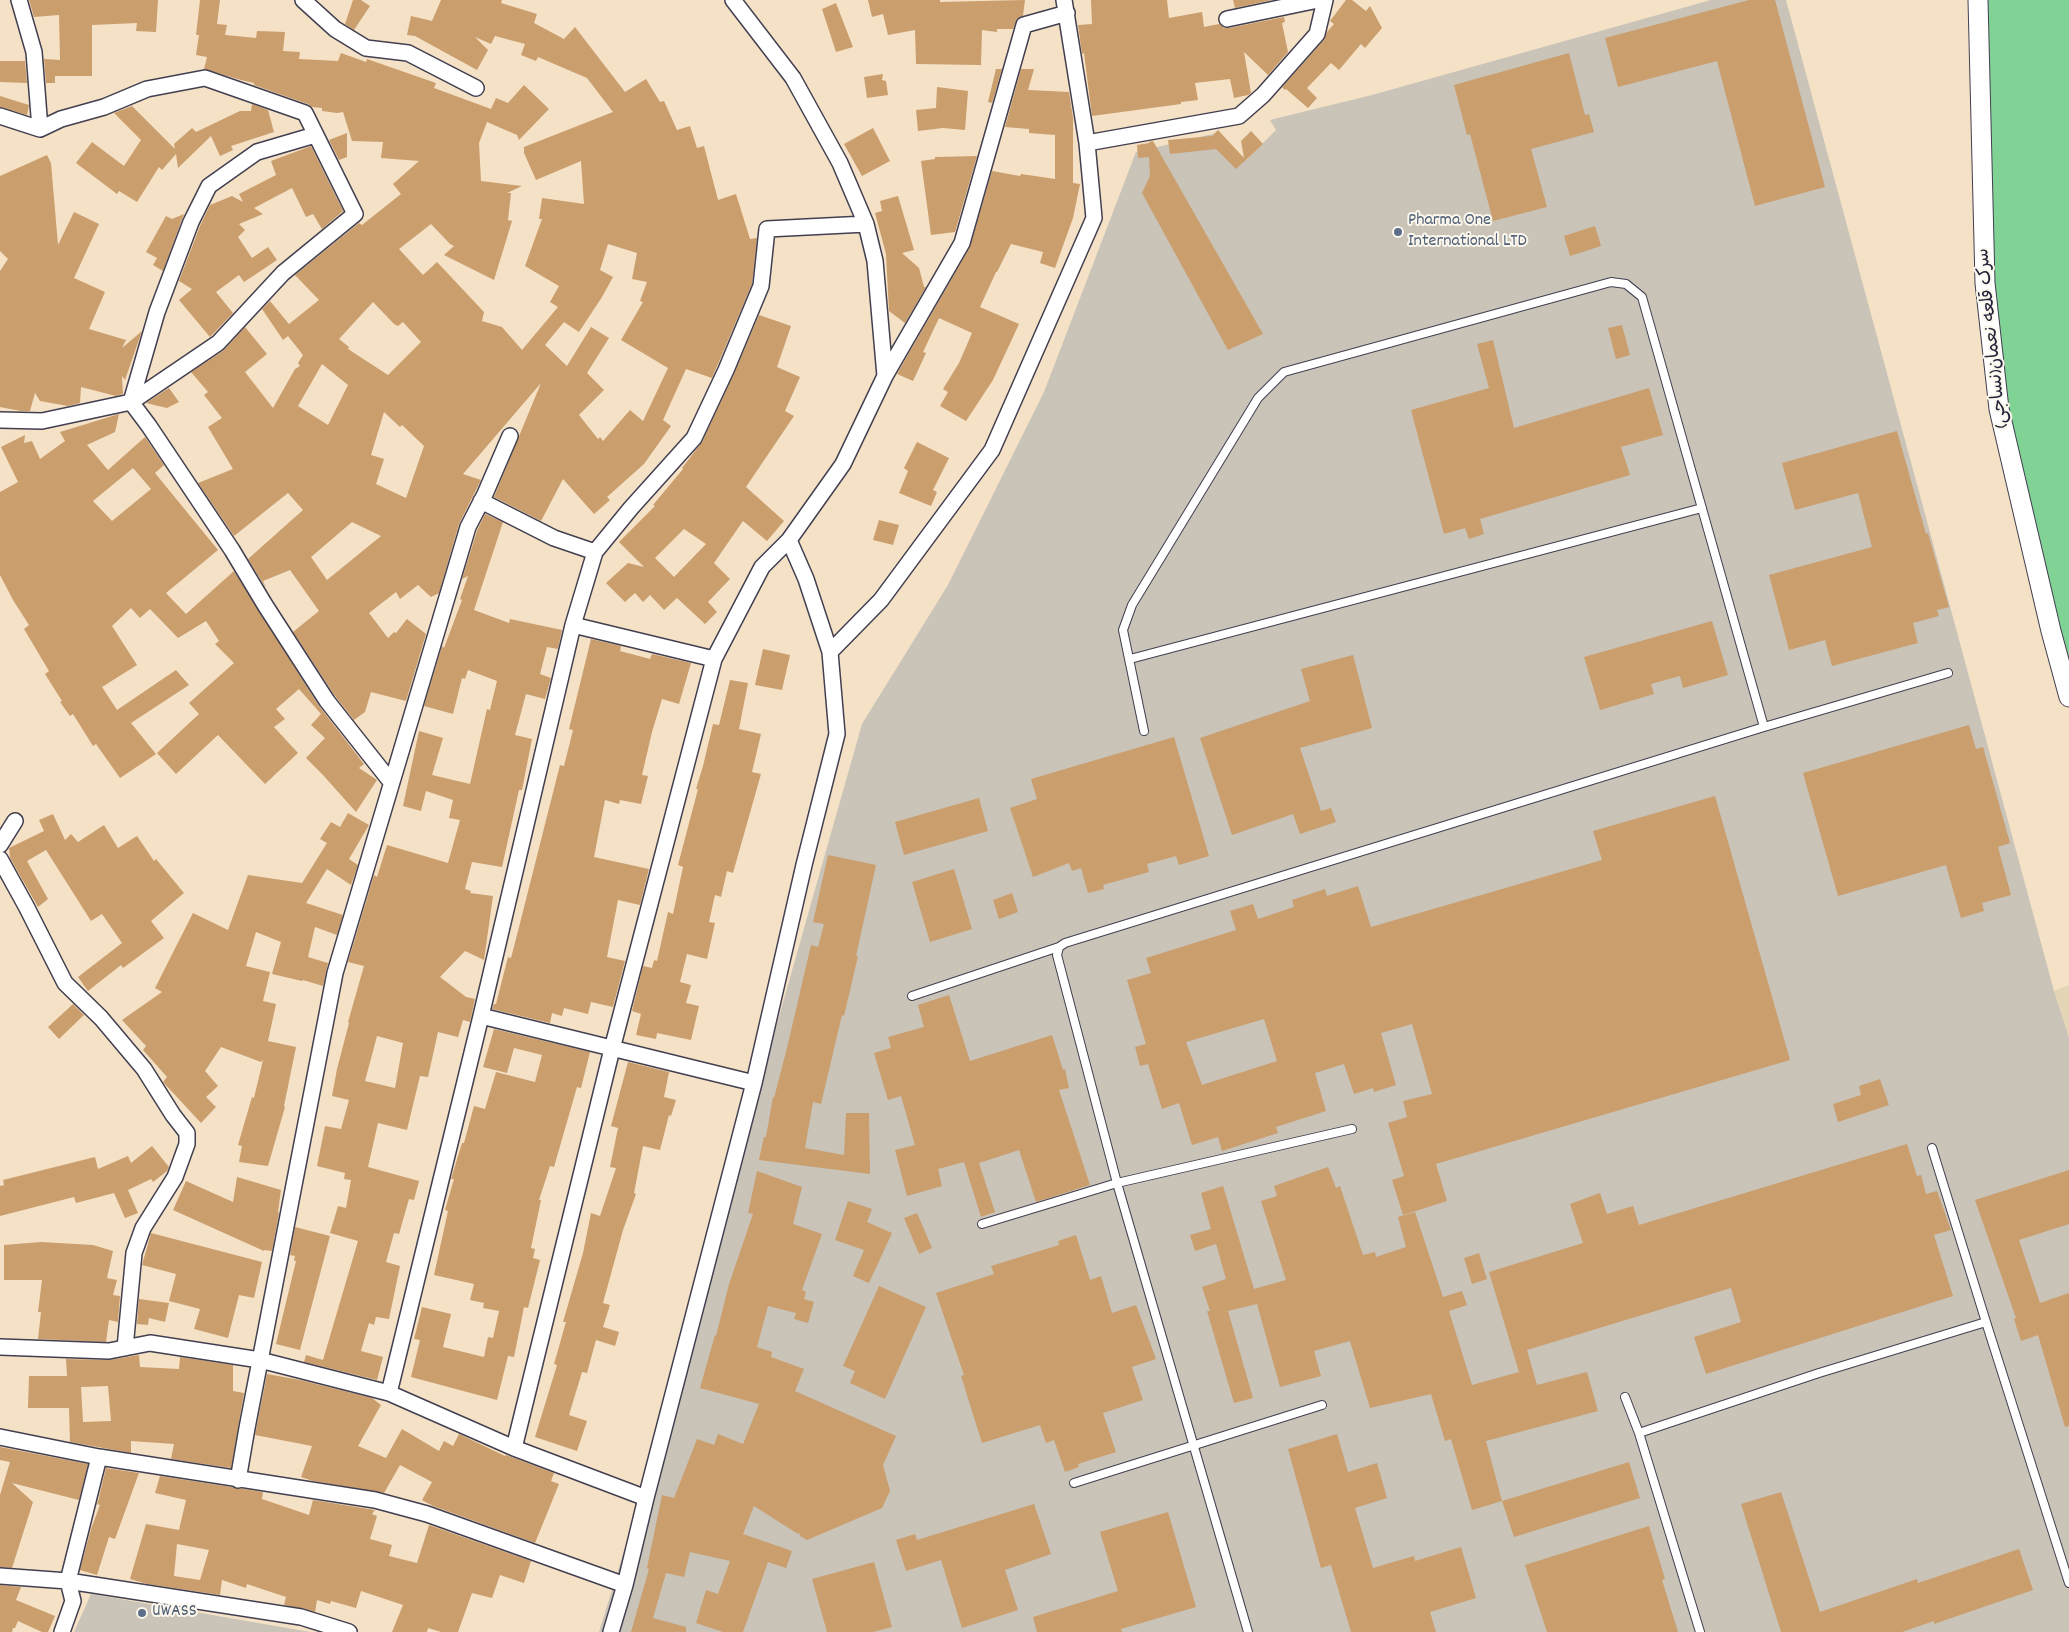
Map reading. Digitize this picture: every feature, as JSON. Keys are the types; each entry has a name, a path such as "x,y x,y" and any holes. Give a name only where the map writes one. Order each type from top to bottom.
{"street":[{"path":"19,0 34,52 40,129"},
{"path":"303,0 334,29 366,48 408,53 476,88"},
{"path":"733,0 793,78 840,163 866,224 875,261 885,376"},
{"path":"1228,19 1318,0"},
{"path":"1087,143 1239,116 1263,95 1316,34 1325,0"},
{"name":"سرک قلعه نعمان(نساجی)","path":"1978,0 1985,282 1999,409 2050,631 2069,698"},
{"path":"514,1448 612,1049 714,659 762,567 789,540 843,464 885,376 962,242 1024,25 1065,7 1087,143 1094,218 992,450 881,600 830,652"},
{"path":"0,116 40,129 61,119 104,107 147,89 205,78 305,114 355,214 283,273 218,343 131,402 42,421 0,420"},
{"path":"131,402 157,312 191,222 210,186 257,152 315,135"},
{"path":"390,1393 482,1016 573,625 595,552 631,508 694,438 726,370 761,286 767,229 866,224"},
{"path":"131,402 232,550 265,606 327,701 391,782"},
{"path":"238,1480 335,973 468,527 510,436"},
{"path":"481,501 554,538 595,552"},
{"path":"611,1632 625,1585 754,1083 804,865 837,734 830,652 806,579 789,540"},
{"path":"573,625 714,659"},
{"path":"0,845 15,821"},
{"path":"0,859 26,906 64,983 100,1018 144,1069 173,1115 187,1133 187,1144 176,1177 143,1228 134,1253 125,1348"},
{"path":"482,1016 754,1083"},
{"path":"0,1347 108,1351 150,1343 260,1360 390,1393 514,1448 646,1498"},
{"path":"0,1436 99,1457 375,1500 427,1514 625,1585"},
{"path":"62,1632 73,1601 68,1581 99,1457"},
{"path":"0,1576 68,1581 301,1617 349,1632"}],"lane":[{"path":"1144,731 1123,630 1132,605 1258,398 1284,372 1611,282 1626,284 1642,297 1764,728"},
{"path":"1130,659 1702,508"},
{"path":"912,996 1059,947 1065,943 1948,673"},
{"path":"1059,947 1057,955 1117,1183 1248,1632"},
{"path":"982,1224 1117,1183 1352,1129"},
{"path":"1932,1148 2069,1583"},
{"path":"1639,1432 1819,1373 1986,1322"},
{"path":"1625,1398 1639,1432 1700,1632"},
{"path":"1074,1483 1322,1405"}],"shaded area":[{"path":"1711,0 1786,0 2054,991 2069,1038 2069,1632 599,1632 666,1415 862,724 948,585 1044,392 1136,152 1217,133 1246,160 1276,130 1270,120 1372,95"},
{"path":"2069,985 2069,1038 2054,991"},
{"name":"UWASS","path":"91,1594 310,1632 74,1632"}],"green space":[{"path":"1978,0 2069,0 2069,697 1999,409"}],"building":[{"path":"29,0 158,0 156,32 136,31 137,23 92,25 92,76 55,76 55,83 46,83 44,59 60,60 59,15 34,17"},
{"path":"200,0 220,0 217,24 227,25 225,35 256,38 257,31 285,32 283,51 300,52 299,59 338,61 341,53 366,62 367,59 436,83 434,88 491,109 496,98 508,103 524,85 549,109 519,140 517,135 487,122 479,143 481,181 522,186 507,193 511,193 508,220 512,221 494,280 444,255 454,246 431,224 399,249 423,275 437,262 484,312 482,321 502,327 522,350 558,307 550,302 559,286 525,266 542,219 539,219 542,198 584,204 581,161 536,180 524,153 524,147 613,112 587,78 538,57 536,61 521,55 525,44 495,36 491,44 475,37 488,50 477,70 415,36 407,35 411,16 432,21 441,0 502,0 501,3 537,14 534,23 564,39 575,27 625,92 646,79 660,102 664,101 677,130 690,126 697,148 704,146 718,200 736,194 750,239 757,238 752,284 712,378 686,369 663,420 671,426 644,464 607,497 610,500 594,514 563,479 541,521 494,497 541,383 463,474 481,480 459,524 439,593 431,597 418,585 400,599 396,592 369,613 388,638 394,632 396,633 407,619 426,634 406,701 371,692 365,712 354,720 335,696 293,632 319,611 290,570 263,581 266,588 248,559 303,510 288,493 234,536 198,483 233,469 208,427 222,418 204,395 208,392 191,372 223,351 245,327 267,354 245,372 273,408 295,369 300,366 298,363 303,355 288,336 283,340 262,309 270,301 289,324 319,300 295,275 359,223 362,225 401,194 393,184 419,161 381,158 383,142 352,141 343,112 322,111 322,108 312,107 254,85 254,83 204,69 207,57 196,55 199,35 196,35","holes":["608,244 637,253 632,279 647,282 640,301 643,302 621,340 668,368 643,421 630,410 603,441 600,437 598,439 579,415 604,390 587,373 609,338 591,327 567,366 545,345 564,322 579,332 613,277 600,270","373,302 394,324 398,326 403,322 421,342 388,375 348,349 349,347 339,339","322,364 348,385 328,425 298,406","384,412 400,427 402,425 424,446 406,498 376,484 384,459 371,455","352,522 381,536 327,580 311,557"]},
{"path":"353,0 361,0 370,6 354,30 345,24"},
{"path":"868,0 940,0 940,2 1025,0 1023,16 1017,19 1013,29 997,29 997,32 982,30 981,65 916,64 915,30 888,35 883,14 872,17"},
{"path":"1091,0 1167,0 1169,18 1202,12 1204,27 1219,24 1224,28 1229,28 1284,17 1285,22 1282,23 1288,52 1268,75 1244,52 1251,93 1248,95 1234,98 1230,79 1195,83 1198,100 1092,116 1084,53 1082,54 1078,25 1092,24"},
{"path":"1233,0 1272,0 1235,8"},
{"path":"1346,0 1352,0 1366,11 1370,6 1382,28 1365,48 1361,44 1339,70 1331,63 1307,88 1317,98 1308,108 1282,87 1324,40 1327,32 1334,24 1330,21"},
{"path":"1749,0 1775,0 1825,187 1755,206 1717,61 1618,87 1605,38"},
{"path":"836,3 853,47 836,52 822,9"},
{"path":"1569,53 1585,115 1589,114 1594,132 1531,149 1547,207 1493,221 1470,134 1467,135 1454,85"},
{"path":"0,61 25,61 27,83 0,82"},
{"path":"996,69 1002,69 992,103 988,102"},
{"path":"1021,69 1034,69 1028,90 1069,92 1073,118 1073,183 1080,184 1073,218 1055,268 1040,263 1043,252 1011,244 996,272 980,307 1019,324 993,380 966,421 940,406 948,392 943,389 959,363 972,333 939,318 923,352 926,353 913,381 897,374 970,247 992,171 1055,179 1055,135 1029,133 1029,129 1005,127"},
{"path":"883,74 882,80 886,81 888,95 867,98 864,77"},
{"path":"937,87 968,91 965,130 943,128 918,131 916,110 936,108"},
{"path":"0,96 29,105 27,115 0,107"},
{"path":"252,104 268,110 274,132 231,146 233,150 220,156 211,136 178,168 176,154 162,170 159,167 137,202 119,191 117,194 76,163 92,142 124,166 141,140 114,113 132,106 175,149 174,144 192,128 196,132 240,111 251,111"},
{"path":"873,128 890,161 862,176 844,144"},
{"path":"1218,130 1244,158 1241,141 1251,131 1263,144 1236,169 1216,149 1170,154 1168,140 1212,136"},
{"path":"347,133 347,157 339,160 329,140"},
{"path":"1153,141 1263,334 1228,350 1142,193 1150,176 1149,157 1138,158 1137,145"},
{"path":"311,146 343,211 322,229 313,214 306,217 292,188 254,208 263,214 239,224 245,230 238,237 252,258 268,247 277,260 244,282 239,275 216,292 233,313 210,337 179,300 192,289 179,281 210,205 232,196 243,202 239,194 276,175 271,161"},
{"path":"47,155 51,163 58,245 74,212 99,224 74,278 105,292 89,329 126,340 122,348 142,331 125,380 122,376 123,394 116,396 81,387 80,403 68,406 40,401 35,393 30,411 21,411 0,407 0,271 8,259 0,251 0,176"},
{"path":"977,156 955,232 931,235 921,161 935,159 935,157"},
{"path":"898,196 914,250 902,253 919,268 924,287 926,287 905,323 889,311 886,254 875,213 882,211 880,201"},
{"path":"184,214 163,271 153,265 157,258 146,252 166,216 172,219"},
{"path":"1595,226 1601,246 1570,256 1564,236"},
{"path":"759,315 791,326 777,367 800,377 785,411 794,416 746,487 784,521 767,541 743,521 714,563 730,579 708,602 717,612 705,624 677,598 664,610 650,595 643,602 635,593 625,602 606,583 628,563 644,567 619,542 655,506 653,505 683,469 702,442","holes":["684,529 706,544 674,577 655,558"]},
{"path":"1622,325 1630,355 1616,359 1608,328"},
{"path":"1493,340 1514,428 1649,388 1663,435 1621,447 1630,475 1480,519 1484,534 1469,539 1465,528 1444,534 1411,410 1489,388 1477,344"},
{"path":"169,388 179,402 167,408 146,403"},
{"path":"119,414 115,432 87,445 108,470 145,437 164,465 155,473 218,550 166,593 186,614 234,571 319,706 364,764 359,768 377,780 356,812 306,758 325,738 311,725 321,714 299,689 276,709 285,719 274,727 298,753 265,784 218,735 176,774 157,753 199,714 189,703 234,663 215,644 219,641 206,621 178,638 150,609 140,618 131,608 112,626 137,665 102,687 117,710 176,670 189,685 131,723 156,754 120,778 96,744 93,746 73,714 70,716 60,702 62,701 45,674 49,671 24,629 29,625 0,575 0,492 18,482 1,447 25,435 24,443 32,441 40,459 65,441 60,432","holes":["133,468 151,489 112,521 93,501"]},
{"path":"1897,431 1949,607 1937,610 1939,616 1913,623 1918,643 1832,666 1825,640 1789,650 1769,575 1872,547 1858,493 1795,510 1782,463"},
{"path":"917,442 949,458 933,490 937,492 931,506 899,493 908,471 904,468"},
{"path":"485,514 503,522 474,610 509,623 510,619 562,630 558,649 547,647 540,674 551,678 545,699 526,694 515,735 532,739 522,790 519,790 502,867 472,862 465,889 471,891 470,893 493,896 484,960 465,951 440,977 466,997 475,999 470,1022 463,1020 458,1037 438,1032 428,1077 420,1076 407,1130 378,1123 368,1167 419,1181 414,1200 409,1199 399,1234 394,1233 386,1262 400,1266 389,1319 376,1317 374,1325 369,1323 361,1351 383,1357 377,1380 304,1362 306,1355 323,1360 358,1241 330,1233 338,1206 346,1208 351,1180 344,1179 345,1173 317,1166 325,1126 341,1129 349,1100 332,1096 348,1022 364,966 348,962 374,875 377,877 387,845 448,863 460,820 449,818 453,800 426,791 421,811 403,806 419,731 443,738 432,775 470,784 487,709 490,710 497,681 468,670 465,679 462,678 453,714 424,706 442,646 444,648 462,600 460,599 468,576 462,579 477,531","holes":["377,1036 403,1043 395,1088 365,1081"]},
{"path":"879,520 899,525 893,545 873,540"},
{"path":"1712,621 1728,675 1683,688 1680,676 1651,684 1654,694 1600,710 1584,657"},
{"path":"591,639 621,646 620,651 650,659 652,654 691,663 679,704 662,699 642,775 648,776 641,804 620,800 619,804 605,800 594,857 649,869 640,905 618,900 607,957 625,961 613,1007 591,1002 588,1014 564,1008 562,1016 552,1013 550,1023 492,1009 494,1004 496,1004 508,957 511,958 560,765 564,766 573,730 569,729"},
{"path":"763,649 790,655 782,690 755,685"},
{"path":"1353,655 1372,728 1300,748 1321,811 1331,808 1336,822 1300,834 1293,814 1232,835 1200,738 1310,701 1301,669"},
{"path":"730,680 748,683 739,729 761,734 752,772 761,774 733,873 727,871 721,897 715,895 709,922 715,923 707,959 687,954 680,982 691,985 686,1003 699,1006 691,1040 657,1033 656,1039 636,1035 641,1014 632,1011 643,966 652,968 654,960 657,961 668,912 673,914 683,867 678,865 698,789 696,789 713,724 719,725"},
{"path":"1969,725 1976,749 1983,747 2010,843 1998,847 2011,895 1982,903 1984,911 1961,918 1946,865 1838,896 1803,773"},
{"path":"1174,737 1209,856 1179,865 1176,856 1147,864 1149,872 1103,885 1104,889 1088,893 1081,868 1072,871 1069,863 1033,877 1010,808 1037,799 1031,779"},
{"path":"1715,796 1790,1060 1436,1164 1447,1201 1403,1215 1392,1180 1404,1176 1388,1123 1407,1117 1403,1101 1432,1094 1412,1024 1381,1033 1396,1085 1374,1092 1373,1088 1354,1094 1344,1064 1315,1073 1326,1111 1276,1127 1278,1133 1222,1151 1218,1137 1192,1145 1179,1103 1162,1109 1148,1064 1140,1066 1135,1047 1146,1044 1127,980 1151,973 1146,958 1236,930 1230,911 1253,904 1258,919 1294,907 1292,900 1325,889 1327,896 1358,886 1371,927 1602,860 1593,831","holes":["1264,1019 1277,1061 1202,1085 1186,1042"]},
{"path":"979,798 988,831 904,855 895,822"},
{"path":"348,813 369,825 349,859 358,865 351,885 327,869 306,903 343,915 337,935 315,927 308,957 328,963 323,986 272,974 281,942 256,932 246,966 270,972 263,1001 276,1004 268,1041 296,1047 285,1107 268,1166 239,1162 242,1146 238,1145 252,1097 254,1098 263,1060 261,1062 221,1047 205,1071 218,1086 206,1097 216,1107 201,1123 163,1082 167,1077 143,1050 146,1046 122,1020 162,992 155,988 193,913 228,930 248,875 302,883 327,843 320,839 331,822 340,827"},
{"path":"53,814 65,840 71,834 78,842 104,825 118,848 137,836 154,861 156,859 184,893 151,921 164,938 123,968 121,965 88,991 78,977 122,943 102,914 91,921 46,850 27,861 48,899 38,907 10,858 9,848 44,831 39,820"},
{"path":"828,855 876,865 844,1016 842,1015 821,1104 813,1102 805,1148 844,1155 846,1113 869,1113 870,1174 759,1160 811,945 818,947 824,924 813,922"},
{"path":"954,869 972,929 930,942 912,882"},
{"path":"1012,893 1018,912 999,919 993,900"},
{"path":"949,995 970,1061 1052,1035 1063,1070 1065,1069 1069,1088 1059,1090 1090,1185 1036,1202 1019,1150 979,1163 995,1212 981,1217 964,1162 938,1169 942,1186 907,1196 895,1150 915,1145 901,1096 888,1100 874,1053 891,1048 888,1037 924,1027 918,1005"},
{"path":"73,1004 84,1015 59,1039 48,1027"},
{"path":"494,1029 590,1052 581,1088 577,1087 554,1167 550,1166 539,1200 541,1200 531,1248 535,1249 533,1258 540,1260 528,1308 524,1307 514,1357 508,1356 497,1400 411,1377 420,1340 414,1339 422,1307 451,1314 443,1347 484,1357 488,1337 493,1338 499,1311 483,1308 484,1303 470,1300 474,1284 434,1275 448,1211 445,1210 454,1179 451,1179 462,1143 464,1143 474,1106 485,1109 496,1072 535,1082 542,1055 514,1048 507,1073 483,1067"},
{"path":"628,1062 669,1072 664,1097 676,1100 671,1116 669,1115 660,1150 643,1146 634,1193 636,1194 623,1230 603,1303 610,1305 603,1327 619,1332 615,1346 596,1340 587,1373 582,1372 569,1415 587,1421 577,1451 535,1437 557,1365 554,1364 566,1322 563,1322 583,1253 591,1213 600,1216 616,1168 610,1167 618,1128 611,1126"},
{"path":"1880,1079 1889,1105 1838,1122 1833,1104 1861,1095 1859,1086"},
{"path":"1907,1144 1917,1176 1921,1175 1926,1194 1937,1191 1951,1230 1934,1235 1953,1296 1706,1374 1694,1337 1741,1322 1731,1288 1527,1350 1537,1385 1587,1372 1598,1411 1486,1441 1502,1501 1472,1510 1451,1439 1445,1441 1431,1394 1370,1408 1350,1341 1314,1351 1321,1376 1280,1387 1257,1304 1228,1311 1253,1398 1234,1403 1207,1311 1210,1311 1202,1287 1226,1279 1216,1244 1195,1251 1190,1235 1211,1229 1201,1193 1223,1186 1254,1289 1286,1280 1261,1201 1277,1196 1274,1186 1328,1167 1336,1188 1340,1186 1363,1255 1375,1252 1376,1257 1406,1247 1398,1217 1415,1212 1443,1297 1462,1291 1467,1305 1449,1311 1472,1385 1519,1372 1489,1272 1583,1243 1570,1204 1600,1193 1607,1214 1633,1206 1639,1225"},
{"path":"152,1146 169,1167 167,1171 153,1182 151,1179 128,1190 138,1213 125,1218 114,1193 76,1203 74,1197 0,1216 0,1186 4,1185 3,1180 95,1157 98,1169 128,1156 131,1163"},
{"path":"2069,1170 2069,1224 2019,1240 2040,1303 2069,1293 2069,1426 2065,1427 2038,1335 2021,1341 2014,1319 2016,1318 1975,1200"},
{"path":"757,1171 802,1187 793,1224 822,1234 802,1290 806,1292 804,1299 814,1302 808,1323 794,1319 796,1313 768,1306 757,1347 772,1352 771,1357 804,1369 795,1391 896,1436 883,1465 890,1491 882,1508 807,1540 800,1536 799,1532 798,1534 754,1506 743,1534 792,1551 786,1568 768,1562 743,1632 723,1632 696,1623 706,1590 718,1594 730,1561 690,1552 684,1577 666,1573 653,1618 686,1627 686,1632 631,1632 649,1569 647,1568 662,1495 674,1498 697,1439 714,1445 718,1434 743,1444 759,1404 700,1388 729,1284 753,1214 748,1213"},
{"path":"237,1177 281,1190 272,1251 264,1251 173,1210 186,1181 233,1202"},
{"path":"848,1201 872,1209 867,1222 892,1233 869,1283 853,1276 864,1250 835,1240"},
{"path":"917,1213 932,1248 919,1254 904,1218"},
{"path":"295,1227 330,1236 300,1350 276,1344 296,1261 294,1261 295,1256 290,1255"},
{"path":"151,1233 262,1262 254,1298 239,1295 228,1338 194,1329 200,1309 169,1301 176,1274 142,1265"},
{"path":"1076,1235 1090,1280 1101,1276 1112,1313 1136,1305 1156,1359 1132,1367 1143,1400 1103,1413 1116,1452 1078,1464 1079,1467 1065,1472 1054,1440 1046,1443 1040,1425 982,1443 961,1376 964,1375 936,1293 994,1274 991,1266 1059,1245 1058,1241"},
{"path":"41,1242 93,1245 113,1251 107,1278 117,1280 113,1295 120,1296 118,1322 109,1320 106,1342 38,1339 41,1312 38,1312 42,1280 4,1280 4,1245"},
{"path":"1479,1253 1487,1279 1472,1284 1464,1258"},
{"path":"879,1286 926,1307 885,1399 850,1383 855,1371 843,1366"},
{"path":"139,1299 169,1303 165,1322 149,1318 148,1325 137,1324"},
{"path":"139,1355 140,1367 179,1369 180,1357 233,1365 233,1391 244,1393 231,1468 171,1459 174,1444 131,1441 131,1453 70,1442 69,1408 28,1408 29,1376 67,1376 66,1359 109,1360","holes":["108,1386 111,1421 83,1422 81,1387"]},
{"path":"267,1374 300,1380 372,1398 381,1405 358,1446 386,1458 402,1429 439,1451 444,1441 453,1446 459,1434 505,1456 554,1473 551,1481 559,1484 535,1543 433,1506 422,1500 432,1482 400,1465 384,1493 313,1481 301,1477 312,1446 255,1435"},
{"path":"1337,1434 1348,1472 1377,1463 1387,1498 1355,1508 1373,1568 1414,1556 1415,1561 1461,1547 1476,1598 1430,1612 1436,1632 1351,1632 1331,1565 1321,1568 1288,1449"},
{"path":"0,1447 88,1464 79,1500 12,1483 33,1502 12,1568 0,1567 0,1495 10,1462 0,1460"},
{"path":"1629,1462 1640,1498 1514,1537 1502,1501"},
{"path":"106,1468 139,1473 115,1539 109,1537 97,1575 80,1570 91,1529 100,1505 97,1504"},
{"path":"160,1476 263,1492 262,1499 309,1515 313,1500 375,1510 372,1514 377,1516 370,1539 392,1545 389,1556 417,1563 429,1525 531,1561 524,1583 500,1575 492,1598 472,1593 458,1632 441,1632 428,1628 427,1632 392,1632 403,1605 361,1591 356,1608 331,1601 330,1604 317,1600 315,1612 284,1605 286,1597 247,1584 246,1588 222,1580 220,1595 147,1584 130,1579 146,1524 179,1530 186,1500 155,1493","holes":["177,1544 209,1550 200,1580 174,1576"]},
{"path":"1781,1492 1820,1612 1917,1579 1918,1583 2019,1549 2033,1590 1934,1624 1934,1621 1902,1632 1781,1632 1741,1504"},
{"path":"1034,1504 1051,1554 1005,1570 1018,1610 962,1628 941,1560 906,1571 896,1540 915,1534 917,1540"},
{"path":"1168,1512 1196,1607 1121,1629 1122,1632 1037,1632 1033,1617 1118,1591 1100,1532"},
{"path":"1649,1526 1665,1579 1662,1580 1678,1632 1547,1632 1525,1565"},
{"path":"874,1562 892,1627 873,1632 827,1632 812,1579"},
{"path":"0,1585 21,1587 16,1600 55,1616 48,1632 42,1632 18,1621 12,1632 0,1632"}],"place":[{"name":"Pharma One International LTD","path":"1398,232"},
{"name":"UWASS","path":"142,1613"}]}
